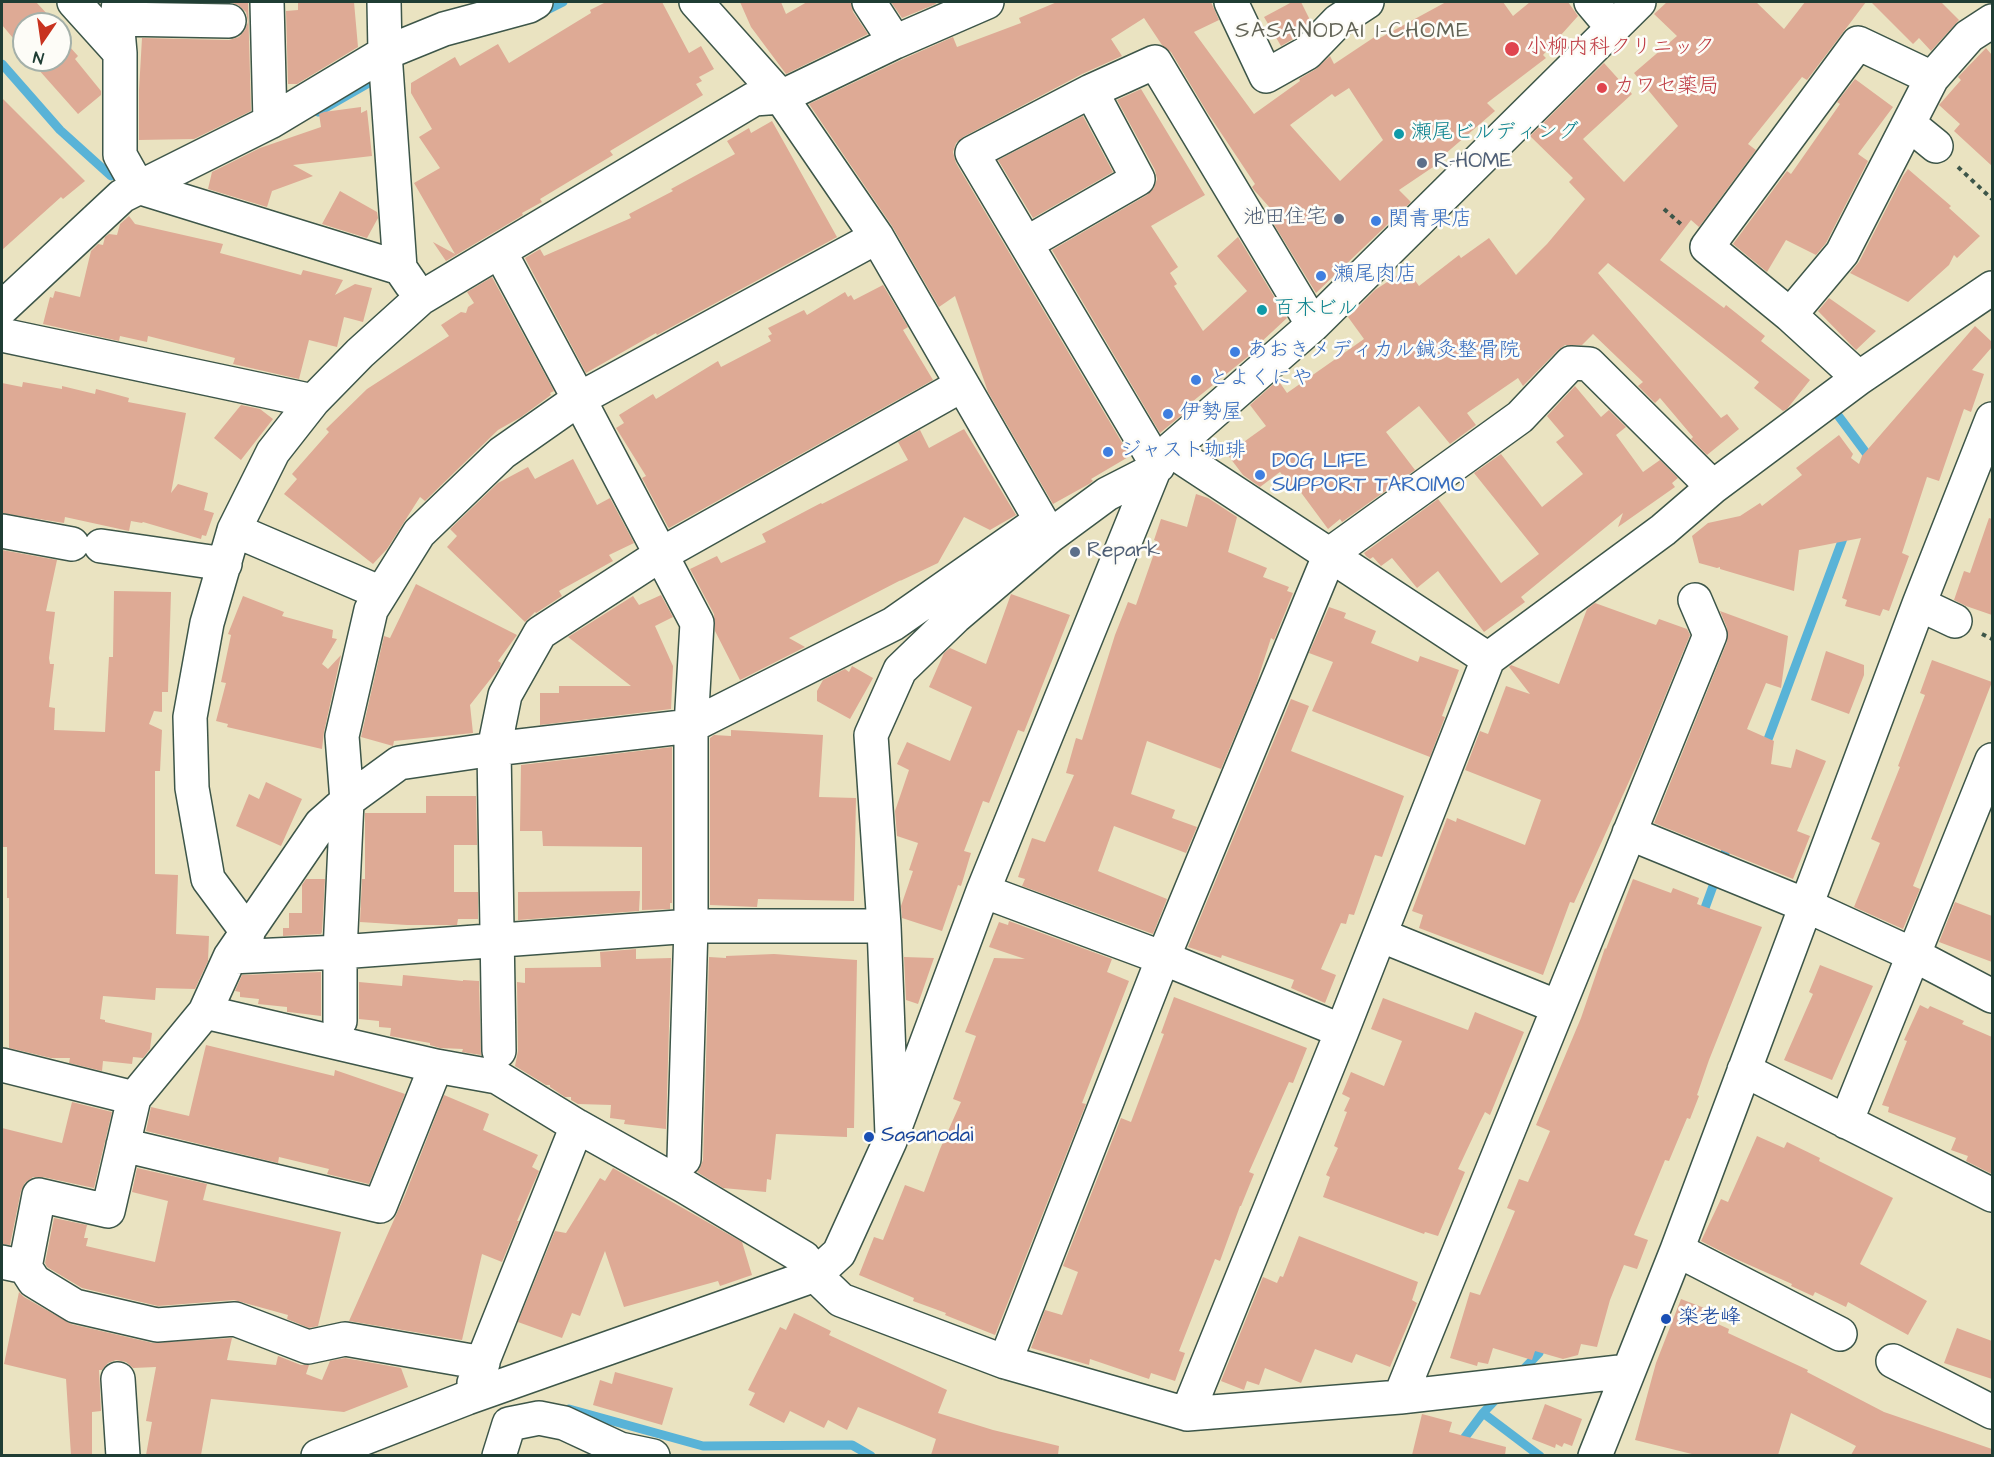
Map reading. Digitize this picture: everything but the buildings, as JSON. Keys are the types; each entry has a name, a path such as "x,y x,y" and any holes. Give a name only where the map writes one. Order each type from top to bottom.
{"street":[{"path":"74,2 120,53"},
{"path":"267,2 270,122"},
{"path":"384,2 385,53 400,268 420,298"},
{"path":"444,29 449,17 473,2"},
{"path":"2,308 122,196 270,122 385,53 444,29 529,6 536,2"},
{"path":"696,2 781,97 878,237 962,386 1046,527"},
{"path":"869,2 895,42"},
{"path":"239,945 208,879 192,788 190,717 207,623 234,530 273,452 313,401 360,353 420,298 754,99 781,97 895,42 987,2"},
{"path":"1231,2 1266,76 1307,53 1338,21 1367,2"},
{"path":"1591,2 1612,27"},
{"path":"509,1424 481,1383 345,1340 308,1347 235,1319 158,1326 75,1306 34,1281 13,1264 39,1195 108,1211 134,1098 205,1012 239,945 321,824 347,801 399,763 494,748 691,726 893,624 1046,527 1161,462 1313,325 1639,2"},
{"path":"229,21 118,10 120,155 138,187 400,268"},
{"path":"1790,315 1842,252 1932,78 1969,36 1992,21"},
{"path":"1859,378 1790,315 1707,247 1858,44 1932,78"},
{"path":"1313,325 1155,62 1091,91 972,153 1161,462 1330,554 1488,659"},
{"path":"1027,243 1138,179 1091,91"},
{"path":"1909,124 1936,146"},
{"path":"340,1021 340,952 347,801 342,736 371,610 419,533 502,453 579,399 878,237"},
{"path":"500,252 697,623 691,726 691,926 684,1159"},
{"path":"1187,1413 1342,1031 1488,659 1663,530 1713,487 1859,378 1992,288"},
{"path":"2,335 313,401"},
{"path":"1005,1362 1163,958 1330,554 1520,417 1571,363 1589,364 1713,487"},
{"path":"499,1051 494,748 505,695 540,633 660,555 962,386"},
{"path":"1601,1453 1628,1371 1677,1250 1919,604 1991,429"},
{"path":"318,1455 481,1383 815,1275 839,1253 892,1135 983,891 1161,462"},
{"path":"892,1135 884,926 871,735 900,669 1046,527"},
{"path":"234,530 381,593"},
{"path":"2,531 225,564"},
{"path":"1400,1397 1710,635 1695,600"},
{"path":"1919,604 1955,621"},
{"path":"1846,1122 1992,760"},
{"path":"1629,833 1805,905 1914,955 1992,996"},
{"path":"983,891 1163,958 1342,1031"},
{"path":"239,945 340,952 691,926 884,926"},
{"path":"1380,935 1558,1007"},
{"path":"205,1012 436,1066 497,1077 804,1258 815,1275 841,1300 1005,1362 1187,1413 1400,1397 1628,1371"},
{"path":"2,1065 134,1098"},
{"path":"123,1145 380,1206 436,1066"},
{"path":"1744,1070 1992,1195"},
{"path":"481,1383 577,1126"},
{"path":"1677,1250 1840,1334"},
{"path":"1893,1361 1992,1412"},
{"path":"118,1379 123,1455"},
{"path":"509,1424 539,1418 564,1423 620,1449 653,1455"},
{"path":"499,1455 509,1424"}],"path":[{"path":"1936,146 1992,199"}],"waterway":[{"path":"541,13 563,2"},
{"path":"2,64 60,130 111,176"},
{"path":"318,112 379,77"},
{"path":"1837,414 1872,461"},
{"path":"1764,750 1845,533"},
{"path":"1701,919 1729,842"},
{"path":"1519,1374 1539,1353 1543,1342"},
{"path":"1451,1456 1483,1413 1500,1395"},
{"path":"569,1409 703,1446 852,1445 871,1456"},
{"path":"1483,1413 1540,1456"}],"place":[{"name":"小柳内科クリニック","path":"1512,49"},
{"name":"カワセ薬局","path":"1602,88"},
{"name":"瀬尾ビルディング","path":"1399,134"},
{"name":"R-HOME","path":"1422,163"},
{"name":"池田住宅","path":"1339,219"},
{"name":"関青果店","path":"1376,221"},
{"name":"瀬尾肉店","path":"1321,276"},
{"name":"百木ビル","path":"1262,310"},
{"name":"あおきメディカル鍼灸整骨院","path":"1235,352"},
{"name":"とよくにや","path":"1196,380"},
{"name":"伊勢屋","path":"1168,414"},
{"name":"ジャスト珈琲","path":"1108,452"},
{"name":"DOG LIFE SUPPORT TAROIMO","path":"1260,475"},
{"name":"Repark","path":"1075,552"},
{"name":"Sasanodai","path":"869,1137"},
{"name":"楽老峰","path":"1666,1319"}],"district":[{"name":"SASANODAI 1-CHOME","path":"1353,32"}]}
